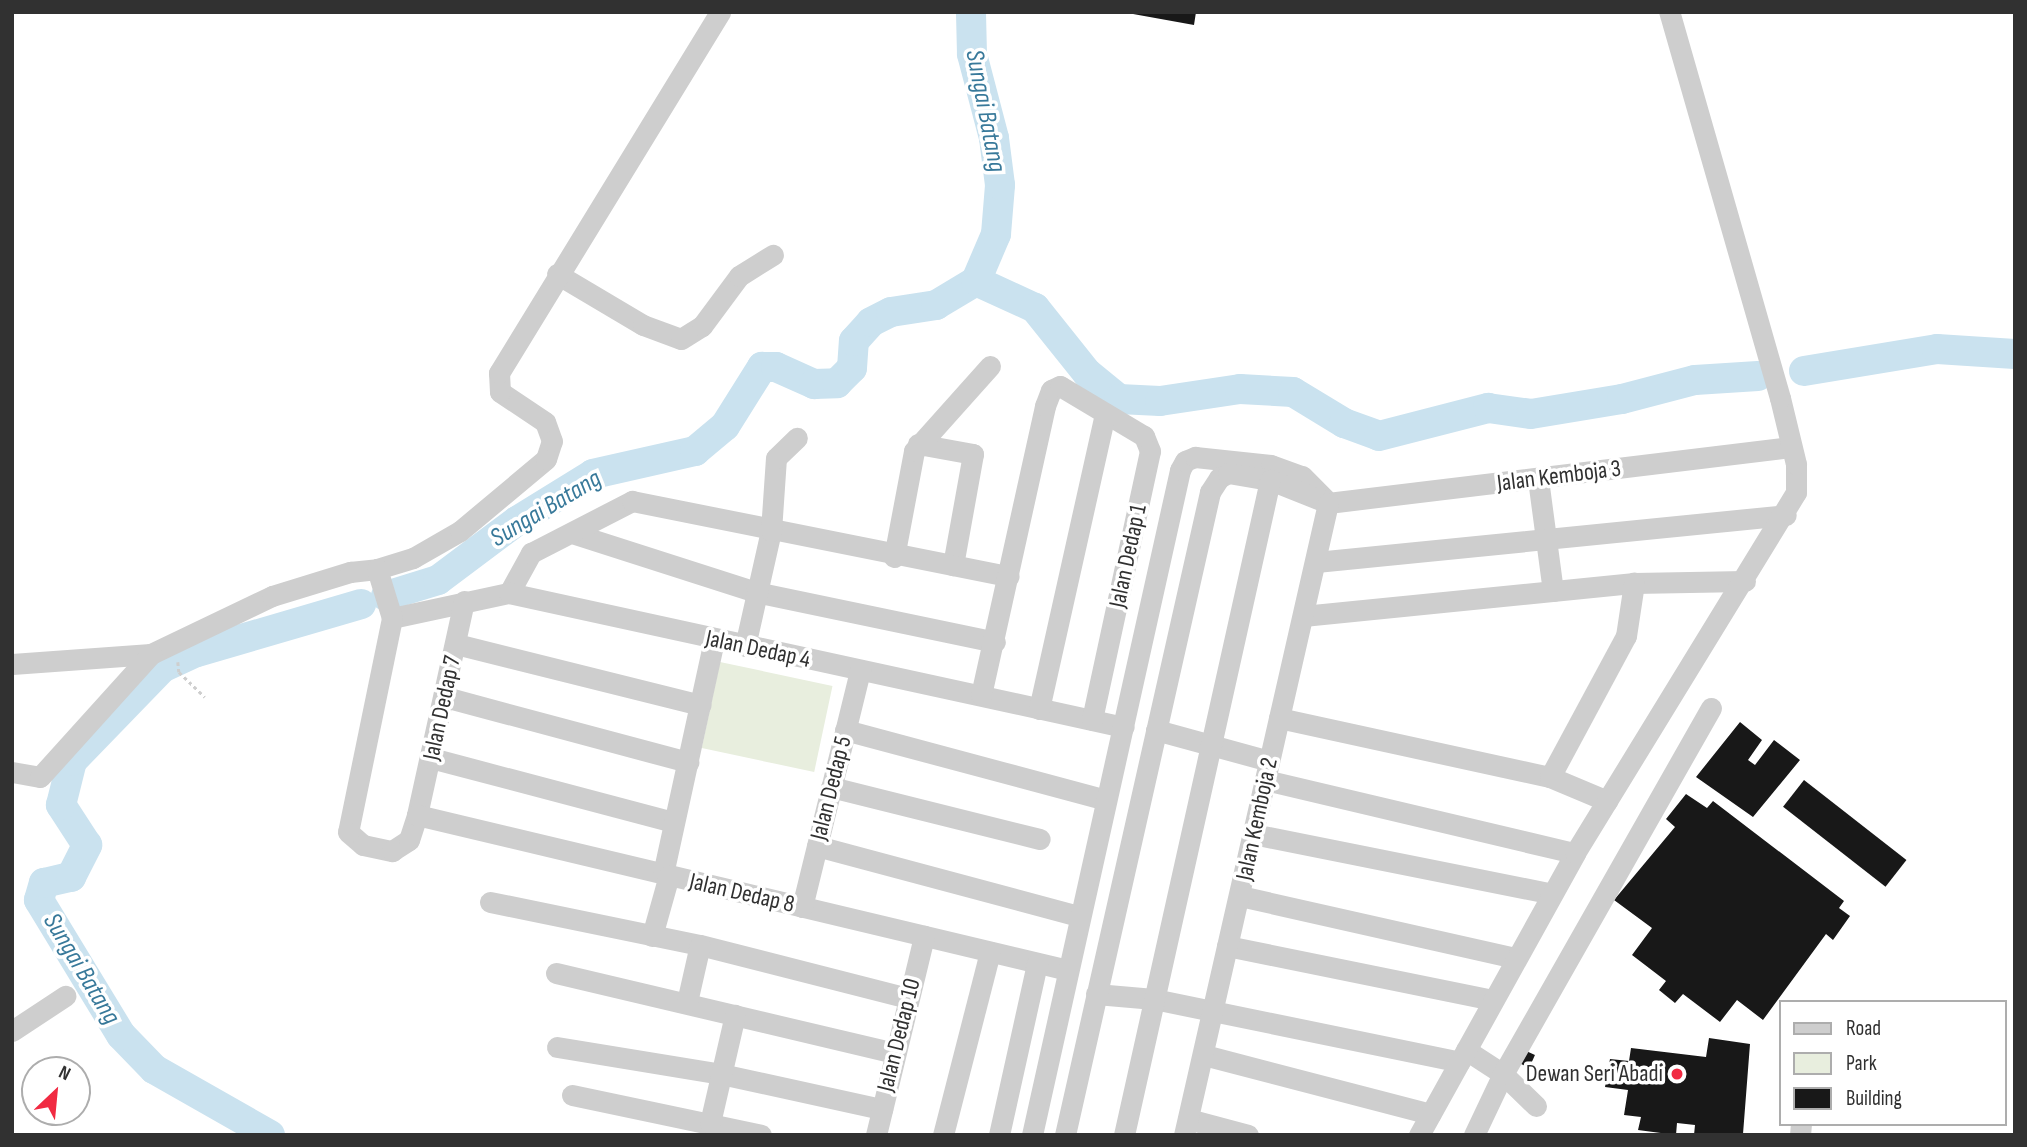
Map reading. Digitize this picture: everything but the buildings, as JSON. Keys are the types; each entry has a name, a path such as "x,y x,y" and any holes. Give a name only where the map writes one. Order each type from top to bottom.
{"street":[{"path":"12,664 151,653 272,596 350,572 377,569 413,558 460,531 546,459 552,441 545,422 508,398 497,382 506,360 557,274 720,12"},
{"path":"1419,1135 1575,853 1786,515 1797,480 1669,12"},
{"path":"557,274 643,324 681,339 702,326 739,276 773,255"},
{"path":"894,557 918,444 990,366"},
{"name":"Jalan Dedap 1","path":"1009,576 1049,394 1055,387 1067,388 1144,436 1150,451 1092,720"},
{"path":"1039,709 1105,413"},
{"path":"745,646 771,531 776,458 797,438"},
{"path":"918,444 973,454 953,565"},
{"name":"Jalan Kemboja 3","path":"1328,503 1790,447"},
{"path":"1032,1135 1105,800 1185,461 1223,457 1271,465 1302,475 1328,503"},
{"path":"1065,1135 1213,484 1228,473 1270,480 1328,503"},
{"path":"1538,479 1553,592"},
{"path":"1124,1135 1270,480"},
{"path":"509,593 531,554 575,534 632,501 658,503 894,557 1009,576 981,695"},
{"name":"Jalan Kemboja 2","path":"1186,1127 1328,503"},
{"path":"1316,562 1786,515"},
{"path":"575,534 756,592 995,642"},
{"path":"377,569 392,618"},
{"path":"1303,616 1634,583 1745,581"},
{"path":"1550,776 1626,636 1634,583"},
{"name":"Jalan Dedap 4","path":"392,618 509,593 714,641 1124,727"},
{"name":"Jalan Dedap 7","path":"392,618 348,832 363,845 392,850 409,840 417,815 464,601"},
{"path":"652,936 714,641"},
{"path":"456,644 700,705"},
{"path":"12,772 40,777 151,653"},
{"name":"Jalan Dedap 5","path":"802,907 860,670"},
{"path":"445,697 688,762"},
{"path":"1474,1135 1503,1074 1711,708"},
{"path":"1279,718 1550,776 1607,800"},
{"path":"845,730 1105,800"},
{"path":"1156,730 1211,747 1267,771 1575,853"},
{"path":"431,758 674,822"},
{"path":"831,787 1040,839"},
{"name":"Jalan Dedap 8","path":"417,815 1068,970"},
{"path":"1253,834 1552,894"},
{"path":"817,846 1079,916"},
{"path":"1240,896 1515,958"},
{"path":"490,902 700,945 908,998"},
{"name":"Jalan Dedap 10","path":"876,1135 924,936"},
{"path":"687,1002 700,945"},
{"path":"1227,946 1492,1000"},
{"path":"943,1135 990,952"},
{"path":"999,1135 1037,963"},
{"path":"556,972 895,1053"},
{"path":"1096,994 1154,999 1463,1056 1503,1074 1536,1106"},
{"path":"12,1031 65,996"},
{"path":"700,1126 721,1074 735,1015"},
{"path":"556,1047 721,1074 881,1109"},
{"path":"1204,1055 1430,1114"},
{"path":"572,1095 700,1126 761,1135"},
{"path":"1186,1127 1248,1135"}],"path":[{"path":"179,672 205,697"}],"green space":[{"path":"720,662 832,686 814,772 702,748"}],"waterway":[{"name":"Sungai Batang","path":"386,596 438,580 517,521 593,474 695,451 725,426 762,367 776,367 814,384 837,383 852,368 854,341 871,322 891,312 936,305 976,281 996,234 1000,185 994,138 972,54 971,12"},
{"path":"976,281 1035,308 1087,373 1119,399 1160,401 1240,389 1293,392 1344,423 1379,436 1488,408 1531,414 1622,399 1695,380 1758,376"},
{"path":"1804,371 1937,349 2015,354"},
{"name":"Sungai Batang","path":"270,1135 154,1069 121,1035 39,900 44,883 71,877 87,845 61,805 72,761 162,668 197,652 361,604"}],"place":[{"name":"Dewan Seri Abadi","path":"1677,1074"}]}
